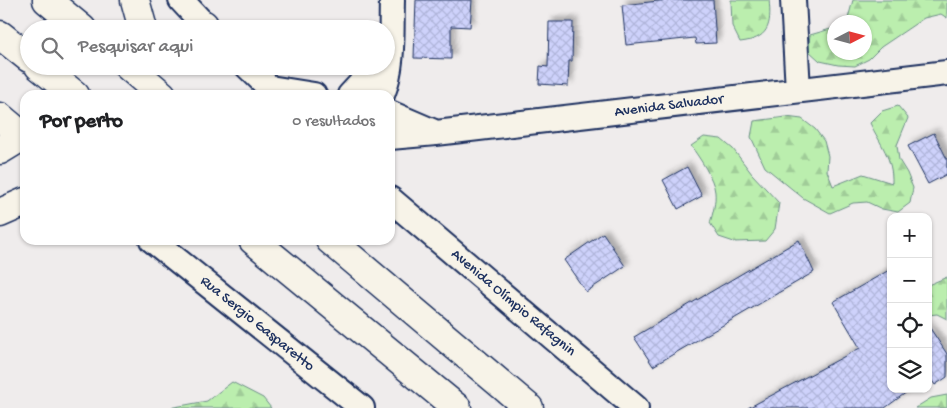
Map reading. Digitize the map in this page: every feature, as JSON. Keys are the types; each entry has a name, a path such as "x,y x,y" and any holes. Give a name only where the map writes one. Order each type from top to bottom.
{"main road":[{"path":"47,0 71,20"},
{"path":"135,0 141,20"},
{"path":"0,35 20,51"},
{"path":"50,75 69,90"},
{"path":"139,75 156,90"},
{"path":"155,75 160,90"},
{"path":"0,117 16,141"},
{"path":"0,213 20,204"},
{"path":"259,245 456,408"},
{"path":"336,245 529,408"}],"street":[{"path":"181,0 197,20"},
{"path":"390,20 392,0"},
{"path":"793,0 798,90"},
{"name":"Avenida Salvador","path":"395,136 436,133 947,73"},
{"path":"256,75 272,90"},
{"path":"355,90 368,75"},
{"path":"384,90 386,75"},
{"path":"395,115 436,133"},
{"name":"Avenida Olímpio Rafagnin","path":"395,203 636,408"},
{"name":"Rua Sergio Gasparetto","path":"158,245 362,408"}],"green space":[{"path":"731,0 769,0 770,17 766,30 757,38 740,42 732,26"},
{"path":"853,0 947,0 947,18 941,14 924,18 881,47 872,56 872,15 849,15"},
{"path":"827,30 827,60 867,60 855,66 820,61 808,50 810,35"},
{"path":"898,106 908,118 897,145 899,160 913,188 910,203 898,212 882,209 867,202 853,203 830,213 803,198 765,167 751,137 754,121 786,117 802,119 815,129 824,141 828,156 827,171 833,186 863,174 892,183 888,159 870,123 882,111"},
{"path":"704,137 721,139 733,149 752,174 779,203 775,229 765,241 734,242 719,237 710,223 715,204 714,187 706,168 691,146"},
{"path":"947,277 947,319 937,314 932,315 932,283"},
{"path":"232,382 263,398 271,408 169,408 207,401"},
{"path":"947,395 947,408 915,408 931,398"}],"building":[{"path":"416,0 472,0 470,27 451,26 451,59 414,58"},
{"path":"668,0 713,0 716,43 696,44 695,38 626,45 622,5"},
{"path":"549,22 573,22 572,61 569,61 568,86 539,84 540,66 548,67"},
{"path":"934,133 947,159 947,174 928,184 908,146"},
{"path":"687,167 702,196 678,209 663,180"},
{"path":"603,233 625,266 586,292 564,260"},
{"path":"799,240 814,272 653,366 634,337"},
{"path":"887,271 887,393 906,393 885,408 748,408 860,348 833,302"},
{"path":"932,331 947,354 947,377 935,385 932,381"}]}
